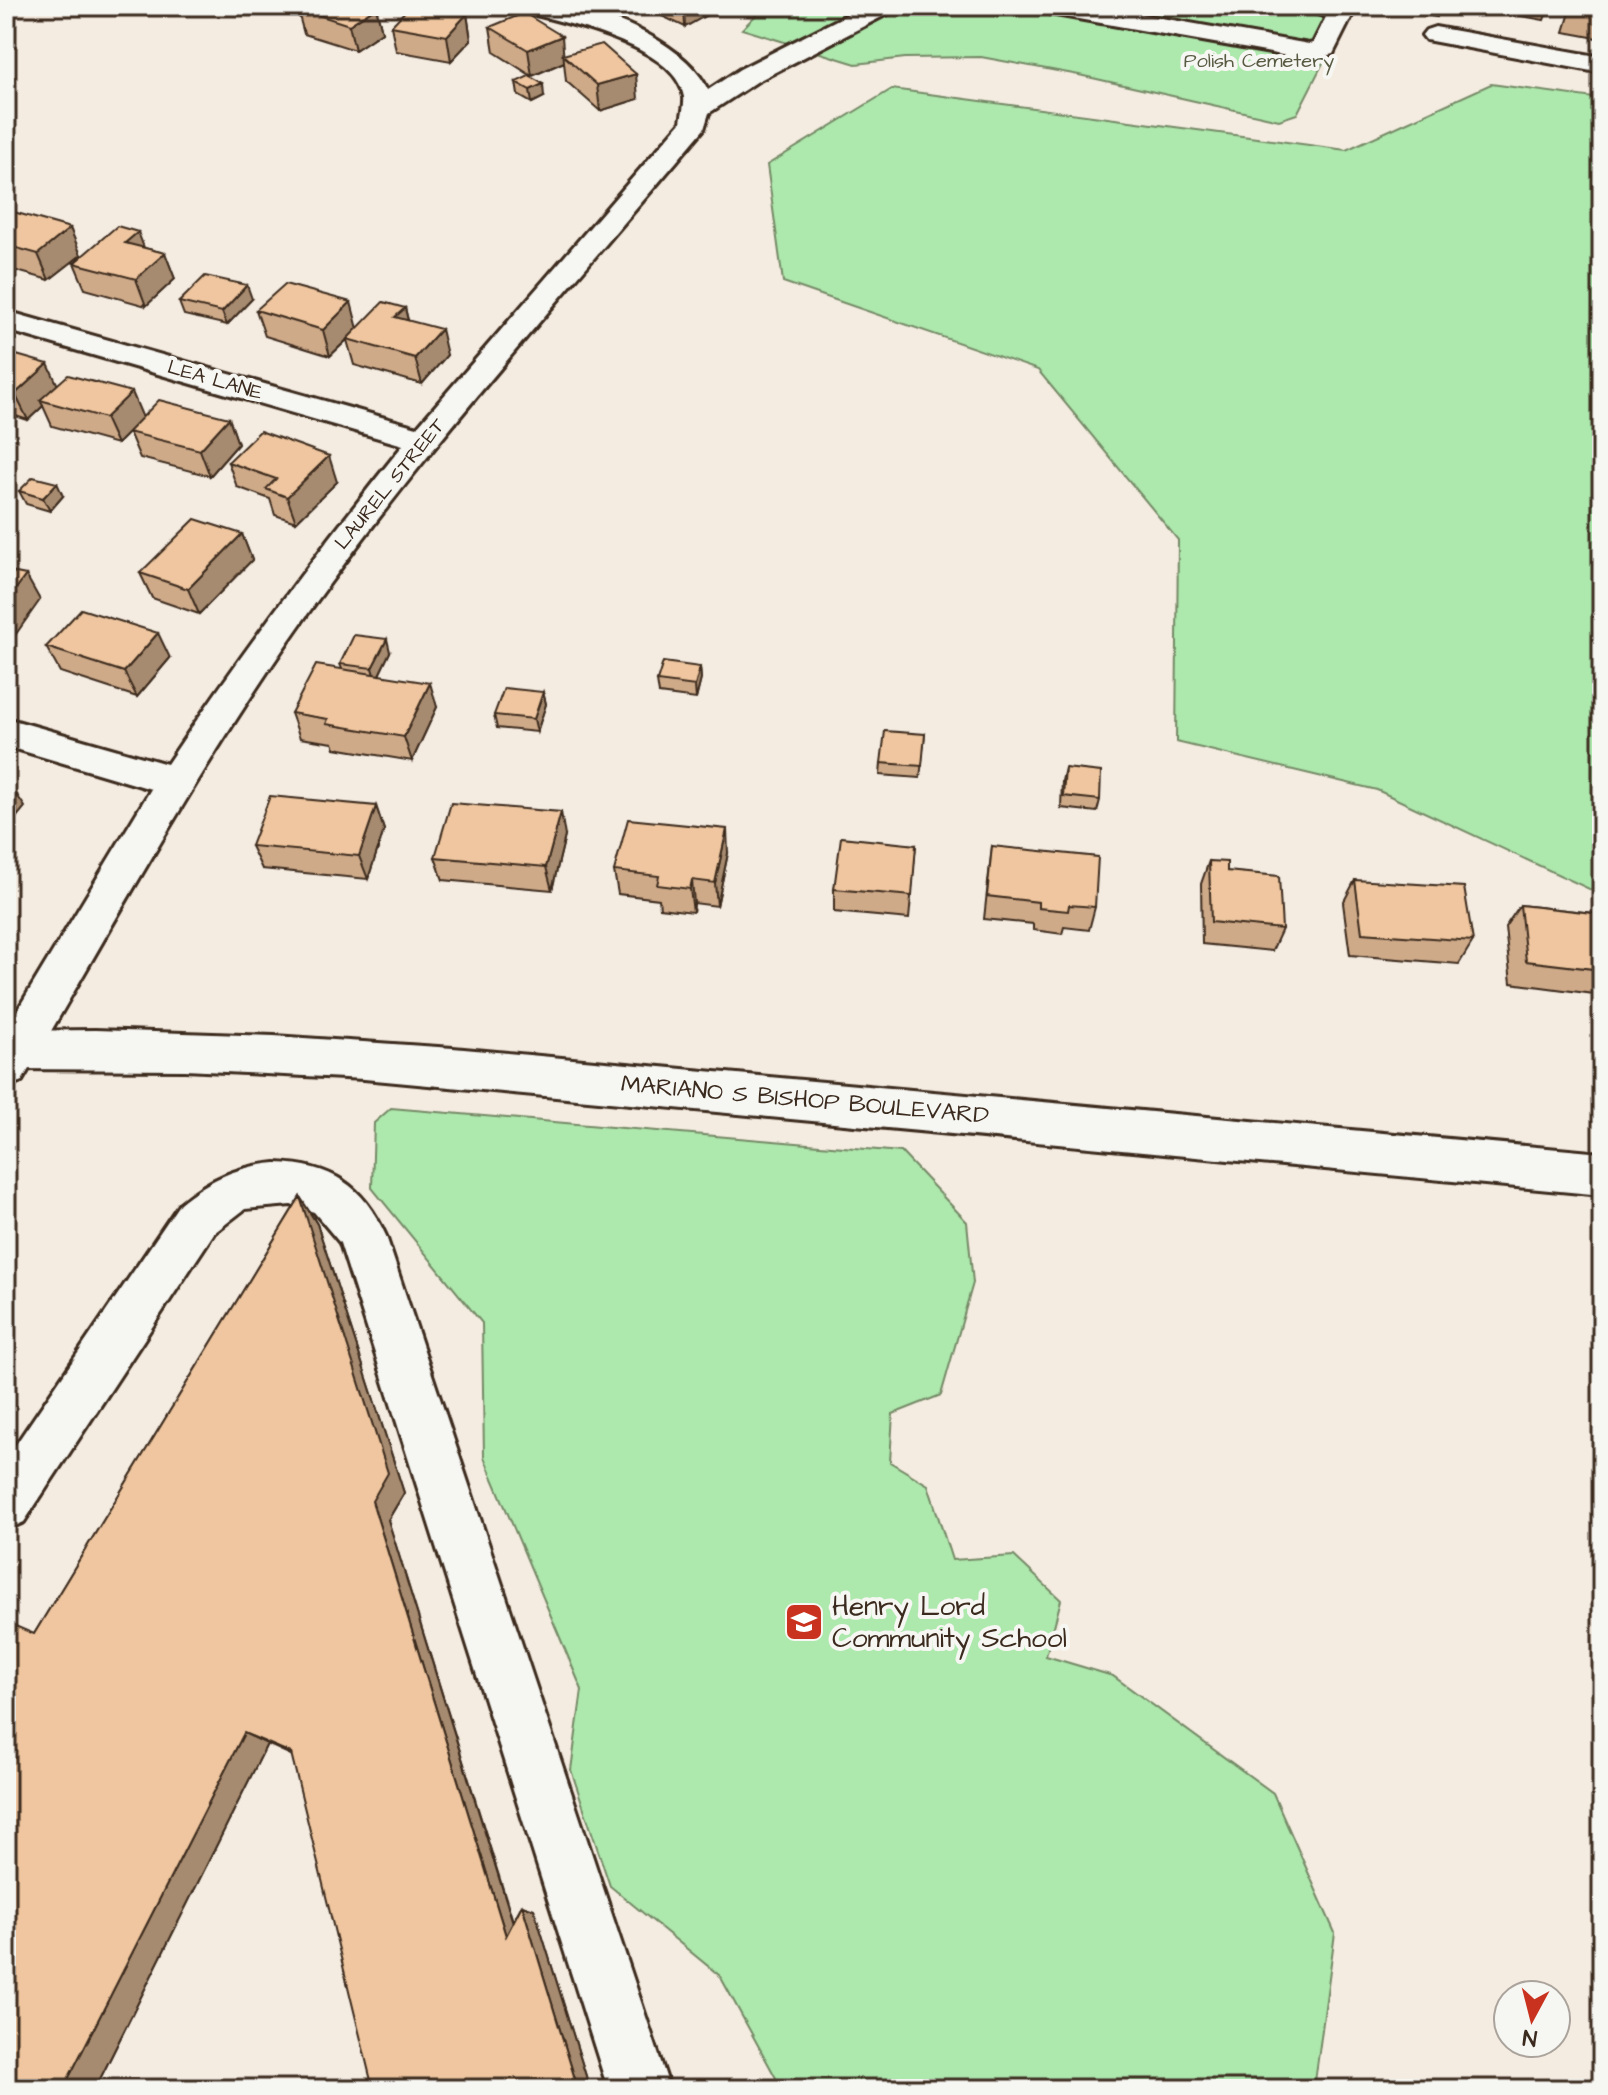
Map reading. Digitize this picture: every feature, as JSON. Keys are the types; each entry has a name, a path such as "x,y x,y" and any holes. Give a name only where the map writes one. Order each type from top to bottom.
{"street":[{"path":"529,6 572,10 626,34 672,60 697,89 701,107 749,75 884,6"},
{"path":"1050,6 1310,52 1324,48 1339,16 1331,9 1317,6"},
{"path":"1435,35 1602,65"},
{"name":"LAUREL STREET","path":"10,1056 176,782 255,661 319,573 424,440 682,139 701,107"},
{"name":"LEA LANE","path":"6,320 424,440"},
{"path":"6,732 176,782"},
{"name":"MARIANO S BISHOP BOULEVARD","path":"10,1056 191,1052 550,1076 1602,1174"},
{"path":"6,1504 197,1218 222,1198 251,1187 307,1188 330,1196 340,1205 362,1236 639,2089"}],"green space":[{"name":"Polish Cemetery","path":"765,6 1352,6 1297,114 1279,120 1079,75 981,57 905,58 856,64 742,29"},
{"path":"1491,84 1602,99 1602,895 1377,790 1176,742 1178,540 1038,370 783,282 767,165 892,89 1346,150"},
{"path":"391,1108 901,1152 967,1222 973,1283 941,1395 893,1414 890,1462 928,1485 952,1560 1014,1556 1061,1600 1046,1656 1113,1676 1273,1793 1335,1933 1314,2089 782,2089 720,1976 610,1886 571,1770 582,1690 484,1457 482,1323 372,1188 374,1123"}],"building":[{"path":"410,6 446,6 442,10 467,14 447,36 391,26"},
{"path":"1602,6 1602,12 1574,7"},
{"path":"376,7 349,25 297,8"},
{"path":"524,13 562,36 528,50 490,27"},
{"path":"602,44 636,74 597,85 563,55"},
{"path":"529,76 543,84 530,90 516,82"},
{"path":"10,211 70,228 38,254 6,245 6,214"},
{"path":"117,226 138,232 125,243 165,253 136,279 74,263"},
{"path":"205,276 247,285 222,312 179,302"},
{"path":"285,284 351,302 323,330 256,310"},
{"path":"383,302 405,308 395,317 441,329 415,358 347,339"},
{"path":"6,352 48,364 15,394 6,391"},
{"path":"68,375 132,392 105,418 40,400"},
{"path":"159,400 229,418 200,450 128,432"},
{"path":"260,431 329,456 287,497 266,489 276,479 228,462"},
{"path":"33,477 57,483 43,498 19,491"},
{"path":"195,519 242,534 188,589 140,573"},
{"path":"6,571 26,575 6,602"},
{"path":"81,609 158,633 124,672 46,647"},
{"path":"354,635 387,639 372,668 340,664"},
{"path":"663,662 700,667 695,686 657,681"},
{"path":"316,665 430,683 404,737 326,724 328,719 291,713"},
{"path":"504,688 543,692 534,719 494,715"},
{"path":"885,731 925,734 922,766 881,763"},
{"path":"1065,768 1101,772 1100,800 1063,796"},
{"path":"6,792 17,795 6,808"},
{"path":"270,796 376,806 359,856 251,846"},
{"path":"451,803 561,812 546,867 435,857"},
{"path":"628,819 727,829 715,883 692,880 690,889 657,885 659,876 614,871"},
{"path":"841,837 916,845 912,896 834,889"},
{"path":"992,846 1098,857 1095,907 1069,905 1068,911 1038,908 1038,902 987,896"},
{"path":"1209,861 1227,862 1227,871 1279,876 1282,929 1211,922"},
{"path":"1355,880 1464,887 1473,941 1362,933"},
{"path":"1520,905 1602,914 1602,970 1526,961"},
{"path":"300,1197 388,1473 372,1501 506,1936 522,1905 578,2089 373,2089 291,1753 244,1733 63,2089 6,2089 6,1622 34,1634"}],"place":[{"name":"Henry Lord Community School","path":"804,1622"}]}
